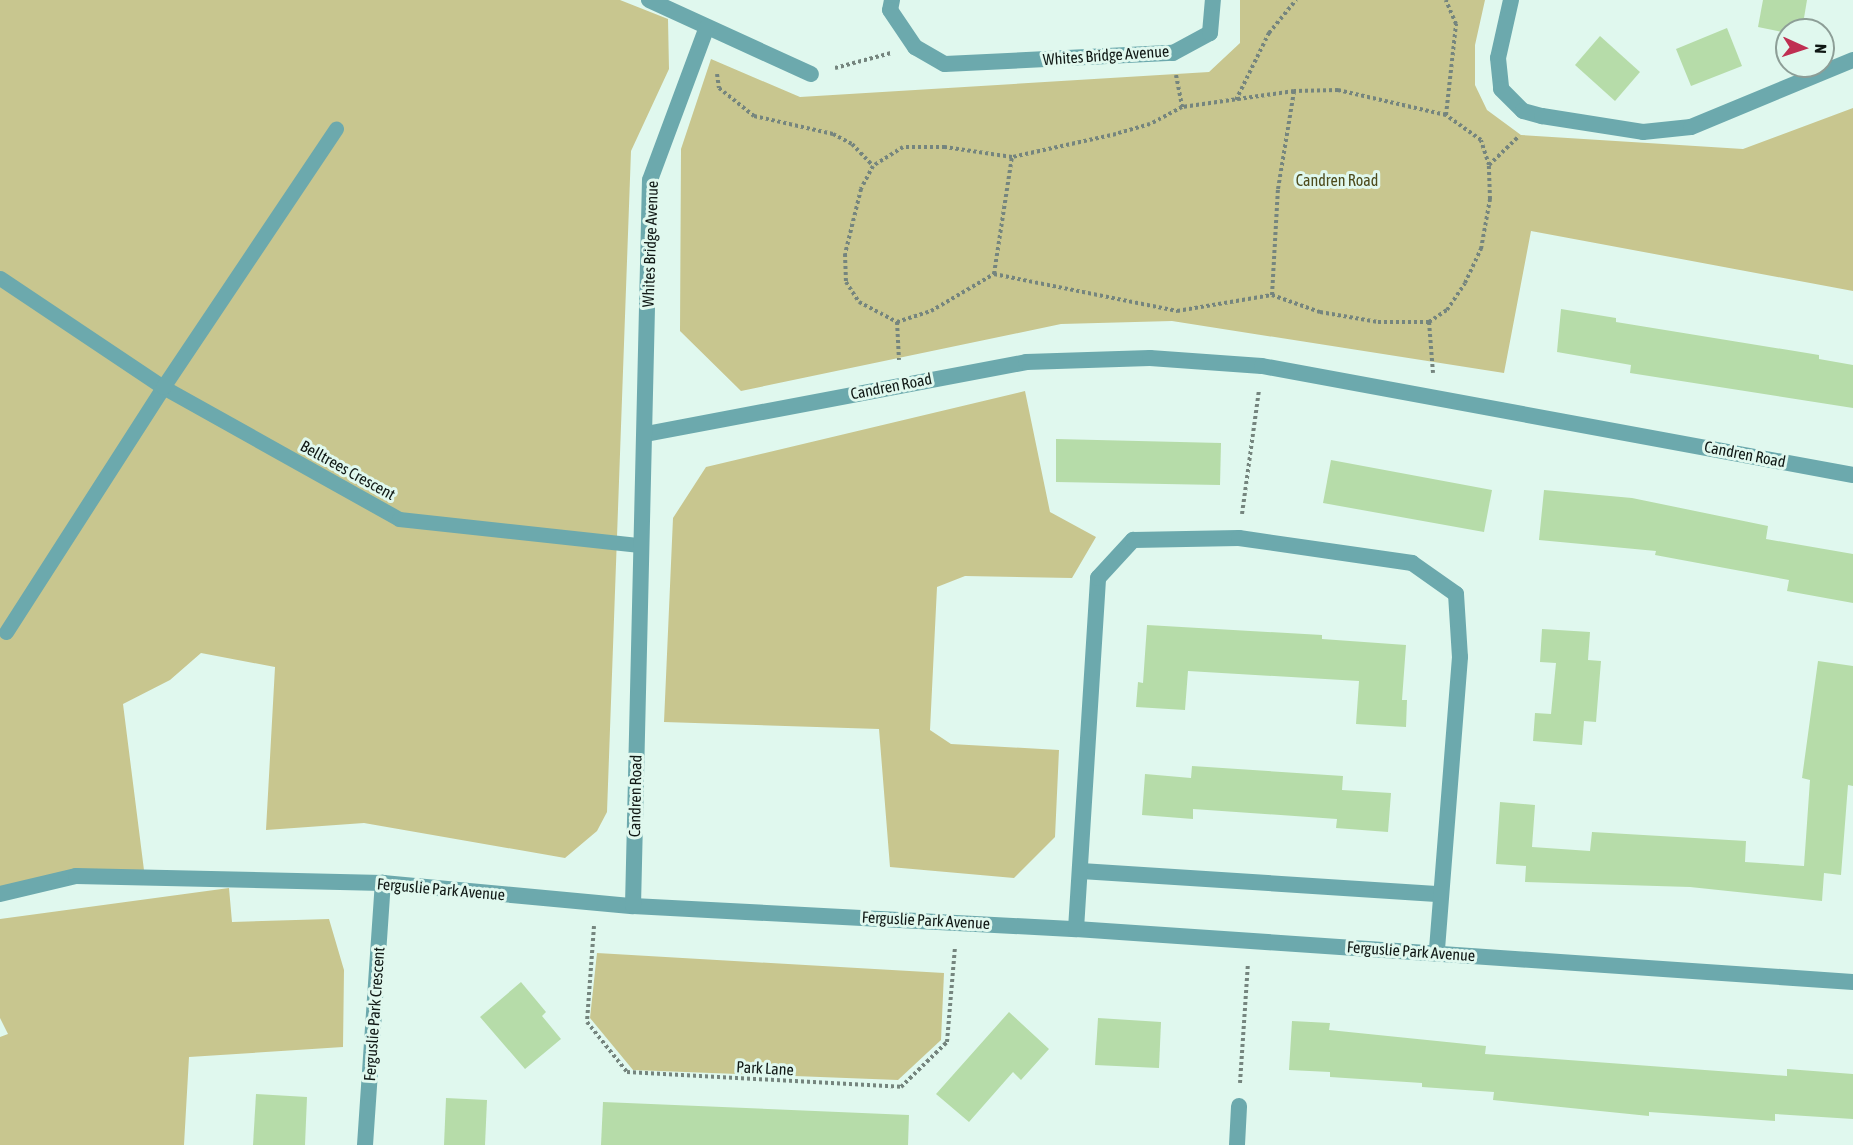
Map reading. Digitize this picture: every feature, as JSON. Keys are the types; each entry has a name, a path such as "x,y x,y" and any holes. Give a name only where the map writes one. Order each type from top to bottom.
{"street":[{"path":"648,0 811,74"},
{"name":"Whites Bridge Avenue","path":"892,0 890,10 915,47 945,64 1173,53 1210,33 1213,0"},
{"path":"1510,0 1498,58 1501,89 1523,111 1542,116 1643,132 1691,127 1853,60"},
{"name":"Whites Bridge Avenue","path":"646,434 650,180 707,27"},
{"name":"Candren Road","path":"633,906 640,545 646,434 1026,362 1150,358 1262,366 1433,395 1853,475"},
{"path":"1076,928 1098,578 1133,540 1239,538 1412,563 1456,594 1460,657 1437,952"},
{"path":"1081,871 1440,894"},
{"name":"Ferguslie Park Avenue","path":"0,894 76,876 383,883 633,906 1076,928 1853,982"},
{"name":"Ferguslie Park Crescent","path":"365,1145 383,883"},
{"path":"1237,1145 1239,1106"}],"lane":[{"path":"6,632 163,387 336,129"},
{"name":"Belltrees Crescent","path":"0,278 163,387 399,519 640,545"}],"path":[{"path":"1236,100 1269,33 1296,0"},
{"path":"1446,0 1456,24 1446,115"},
{"path":"811,74 915,47"},
{"path":"716,68 720,88 754,116 833,135 852,144 873,166"},
{"path":"1338,90 1446,115 1481,140 1489,165 1490,199 1481,249 1447,310 1430,322 1378,322 1320,312 1272,295 1177,311 994,274 931,311 897,322 859,302 846,282 845,254 852,223 873,166 903,147 945,147 1012,157 1116,134 1150,124 1182,107 1294,91 1338,90"},
{"path":"1272,295 1278,189 1294,91"},
{"path":"1489,165 1542,116"},
{"path":"994,274 1012,157"},
{"path":"897,322 901,384"},
{"path":"1430,322 1433,395"},
{"path":"1239,538 1262,366"},
{"name":"Park Lane","path":"596,903 586,1022 627,1072 877,1086 901,1087 947,1042 957,922"},
{"path":"1239,1106 1249,940"}],"green space":[{"path":"0,0 620,0 668,19 669,69 631,151 607,812 597,831 565,858 364,823 266,830 275,667 201,653 170,680 123,704 145,878 76,876 0,893"},
{"name":"Candren Road","path":"1240,0 1485,0 1475,45 1475,85 1487,110 1521,135 1743,149 1853,108 1853,291 1531,231 1504,373 1172,321 1061,324 741,391 680,331 681,149 711,59 800,97 1209,72 1240,43"},
{"path":"1025,391 1050,512 1096,537 1072,578 965,576 937,587 930,730 951,744 1059,750 1055,837 1014,878 890,867 879,729 664,722 673,518 706,467"},
{"path":"229,888 232,922 329,919 344,970 343,1047 189,1057 184,1145 0,1145 0,1037 8,1034 0,1018 0,919"},
{"path":"597,953 944,973 941,1040 898,1080 633,1070 590,1018"}],"building":[{"path":"1763,0 1807,0 1804,18 1775,18 1775,31 1758,27"},
{"path":"1727,28 1742,66 1691,86 1676,49"},
{"path":"1600,36 1640,72 1615,101 1575,65"},
{"path":"1561,309 1616,318 1616,322 1819,355 1819,359 1853,365 1853,408 1630,373 1631,365 1557,352"},
{"path":"1056,439 1221,443 1220,485 1056,482"},
{"path":"1331,460 1492,490 1484,532 1323,503"},
{"path":"1544,490 1632,498 1768,526 1766,539 1853,554 1853,603 1787,591 1789,580 1655,555 1656,551 1539,540"},
{"path":"1147,625 1322,635 1322,639 1406,645 1402,700 1407,700 1406,727 1356,724 1359,681 1188,671 1185,710 1136,707 1138,682 1143,683"},
{"path":"1542,629 1590,632 1588,660 1601,661 1596,722 1584,721 1582,745 1533,741 1535,713 1551,714 1556,663 1540,662"},
{"path":"1818,661 1853,666 1853,786 1848,785 1841,875 1824,873 1822,901 1690,887 1525,882 1526,866 1496,864 1500,802 1535,805 1532,847 1590,851 1592,832 1746,841 1745,862 1804,866 1810,780 1802,778"},
{"path":"1192,766 1343,776 1342,790 1391,793 1388,832 1336,828 1337,819 1193,809 1193,819 1142,815 1145,774 1191,778"},
{"path":"521,982 546,1012 542,1016 561,1039 525,1069 480,1017"},
{"path":"1009,1012 1049,1049 1021,1080 1013,1072 969,1122 936,1094"},
{"path":"1098,1018 1161,1022 1159,1068 1095,1065"},
{"path":"1292,1021 1330,1023 1329,1030 1486,1046 1485,1054 1787,1076 1787,1069 1853,1074 1853,1119 1775,1114 1775,1121 1649,1112 1649,1116 1493,1100 1494,1092 1422,1087 1422,1083 1330,1077 1330,1072 1289,1070"},
{"path":"256,1094 307,1097 305,1145 253,1145"},
{"path":"446,1098 487,1100 485,1145 444,1145"},
{"path":"603,1102 909,1115 908,1145 601,1145"}]}
